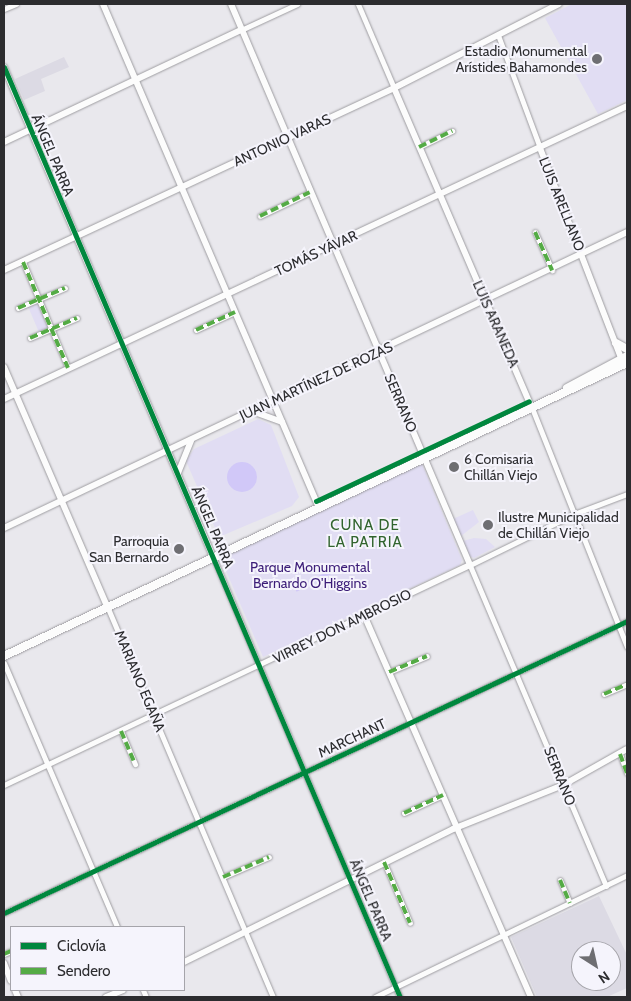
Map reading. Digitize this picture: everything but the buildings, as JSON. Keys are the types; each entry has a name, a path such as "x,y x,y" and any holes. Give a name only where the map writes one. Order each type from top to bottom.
{"main road":[{"path":"616,343 627,349"},
{"path":"4,656 532,408 625,361"},
{"name":"LUIS ARELLANO","path":"625,361 627,373"}],"street":[{"path":"4,10 16,4"},
{"path":"103,4 318,508"},
{"name":"SERRANO","path":"231,4 606,886"},
{"path":"4,142 297,4"},
{"name":"LUIS ARANEDA","path":"358,4 532,408 627,647"},
{"name":"ANTONIO VARAS","path":"4,270 394,88 559,4"},
{"name":"LUIS ARELLANO","path":"498,35 540,148 616,343 625,361"},
{"name":"ÁNGEL PARRA","path":"4,67 400,997"},
{"name":"TOMÁS YÁVAR","path":"4,399 627,106"},
{"path":"419,147 452,131"},
{"path":"260,216 310,192"},
{"path":"535,232 552,270"},
{"name":"JUAN MARTÍNEZ DE ROZAS","path":"4,528 552,270 627,232"},
{"path":"23,262 68,368"},
{"path":"18,308 65,288"},
{"path":"196,330 235,312"},
{"path":"30,338 77,318"},
{"name":"MARIANO EGAÑA","path":"4,366 200,821 273,997"},
{"path":"252,411 283,423"},
{"path":"178,475 181,457 192,440"},
{"name":"VIRREY DON AMBROSIO","path":"4,785 260,666 574,514 627,494"},
{"path":"364,615 531,997"},
{"name":"MARCHANT","path":"4,913 627,621"},
{"path":"389,672 427,656"},
{"path":"4,663 117,926"},
{"path":"604,694 627,684"},
{"path":"121,731 135,764"},
{"path":"185,961 244,930 458,827 564,785 627,749"},
{"path":"620,754 627,773"},
{"path":"404,813 443,795"},
{"path":"223,877 269,857"},
{"path":"384,862 410,923"},
{"path":"375,997 627,875"},
{"path":"560,880 570,903"},
{"path":"4,963 10,978"},
{"path":"106,997 121,991"}],"shaded area":[{"path":"64,57 69,67 41,79 45,91 24,100 15,79"},
{"path":"242,462 253,466 257,477 253,488 242,492 231,488 227,477 231,466"},
{"path":"342,564 344,568 297,592 295,588"},
{"path":"599,896 620,941 571,941 571,991 620,991 607,997 537,997 511,937"},
{"path":"621,942 627,955 627,988 621,991"}],"green space":[{"name":"Estadio Monumental Arístides Bahamondes","path":"572,4 627,4 627,100 598,114 545,18"},
{"path":"37,302 48,328 39,332 28,306"},
{"path":"258,419 271,425 299,497 292,506 219,537 186,461 194,449"},
{"name":"Parque Monumental Bernardo O'Higgins","path":"422,464 462,560 460,565 263,657 220,557"},
{"path":"473,510 479,522 461,536 453,519"},
{"path":"474,538 486,539 495,547 474,558 469,556 463,541"}],"marked path":[{"path":"419,147 452,131"},
{"path":"260,216 310,192"},
{"path":"535,232 552,270"},
{"path":"23,262 68,368"},
{"path":"18,308 65,288"},
{"path":"196,330 235,312"},
{"path":"30,338 77,318"},
{"path":"389,672 427,656"},
{"path":"604,694 627,684"},
{"path":"121,731 135,764"},
{"path":"620,754 627,773"},
{"path":"404,813 443,795"},
{"path":"223,877 269,857"},
{"path":"384,862 410,923"},
{"path":"560,880 570,903"},
{"path":"4,954 10,951"}],"cycle path":[{"path":"4,67 400,997"},
{"path":"316,501 529,401"},
{"path":"4,913 627,621"}],"place":[{"name":"Estadio Monumental Arístides Bahamondes","path":"597,59"},
{"name":"6 Comisaria Chillán Viejo","path":"454,467"},
{"name":"Ilustre Municipalidad de Chillán Viejo","path":"488,525"},
{"name":"Parroquia San Bernardo","path":"179,549"}],"district":[{"name":"CUNA DE LA PATRIA","path":"365,534"}]}
